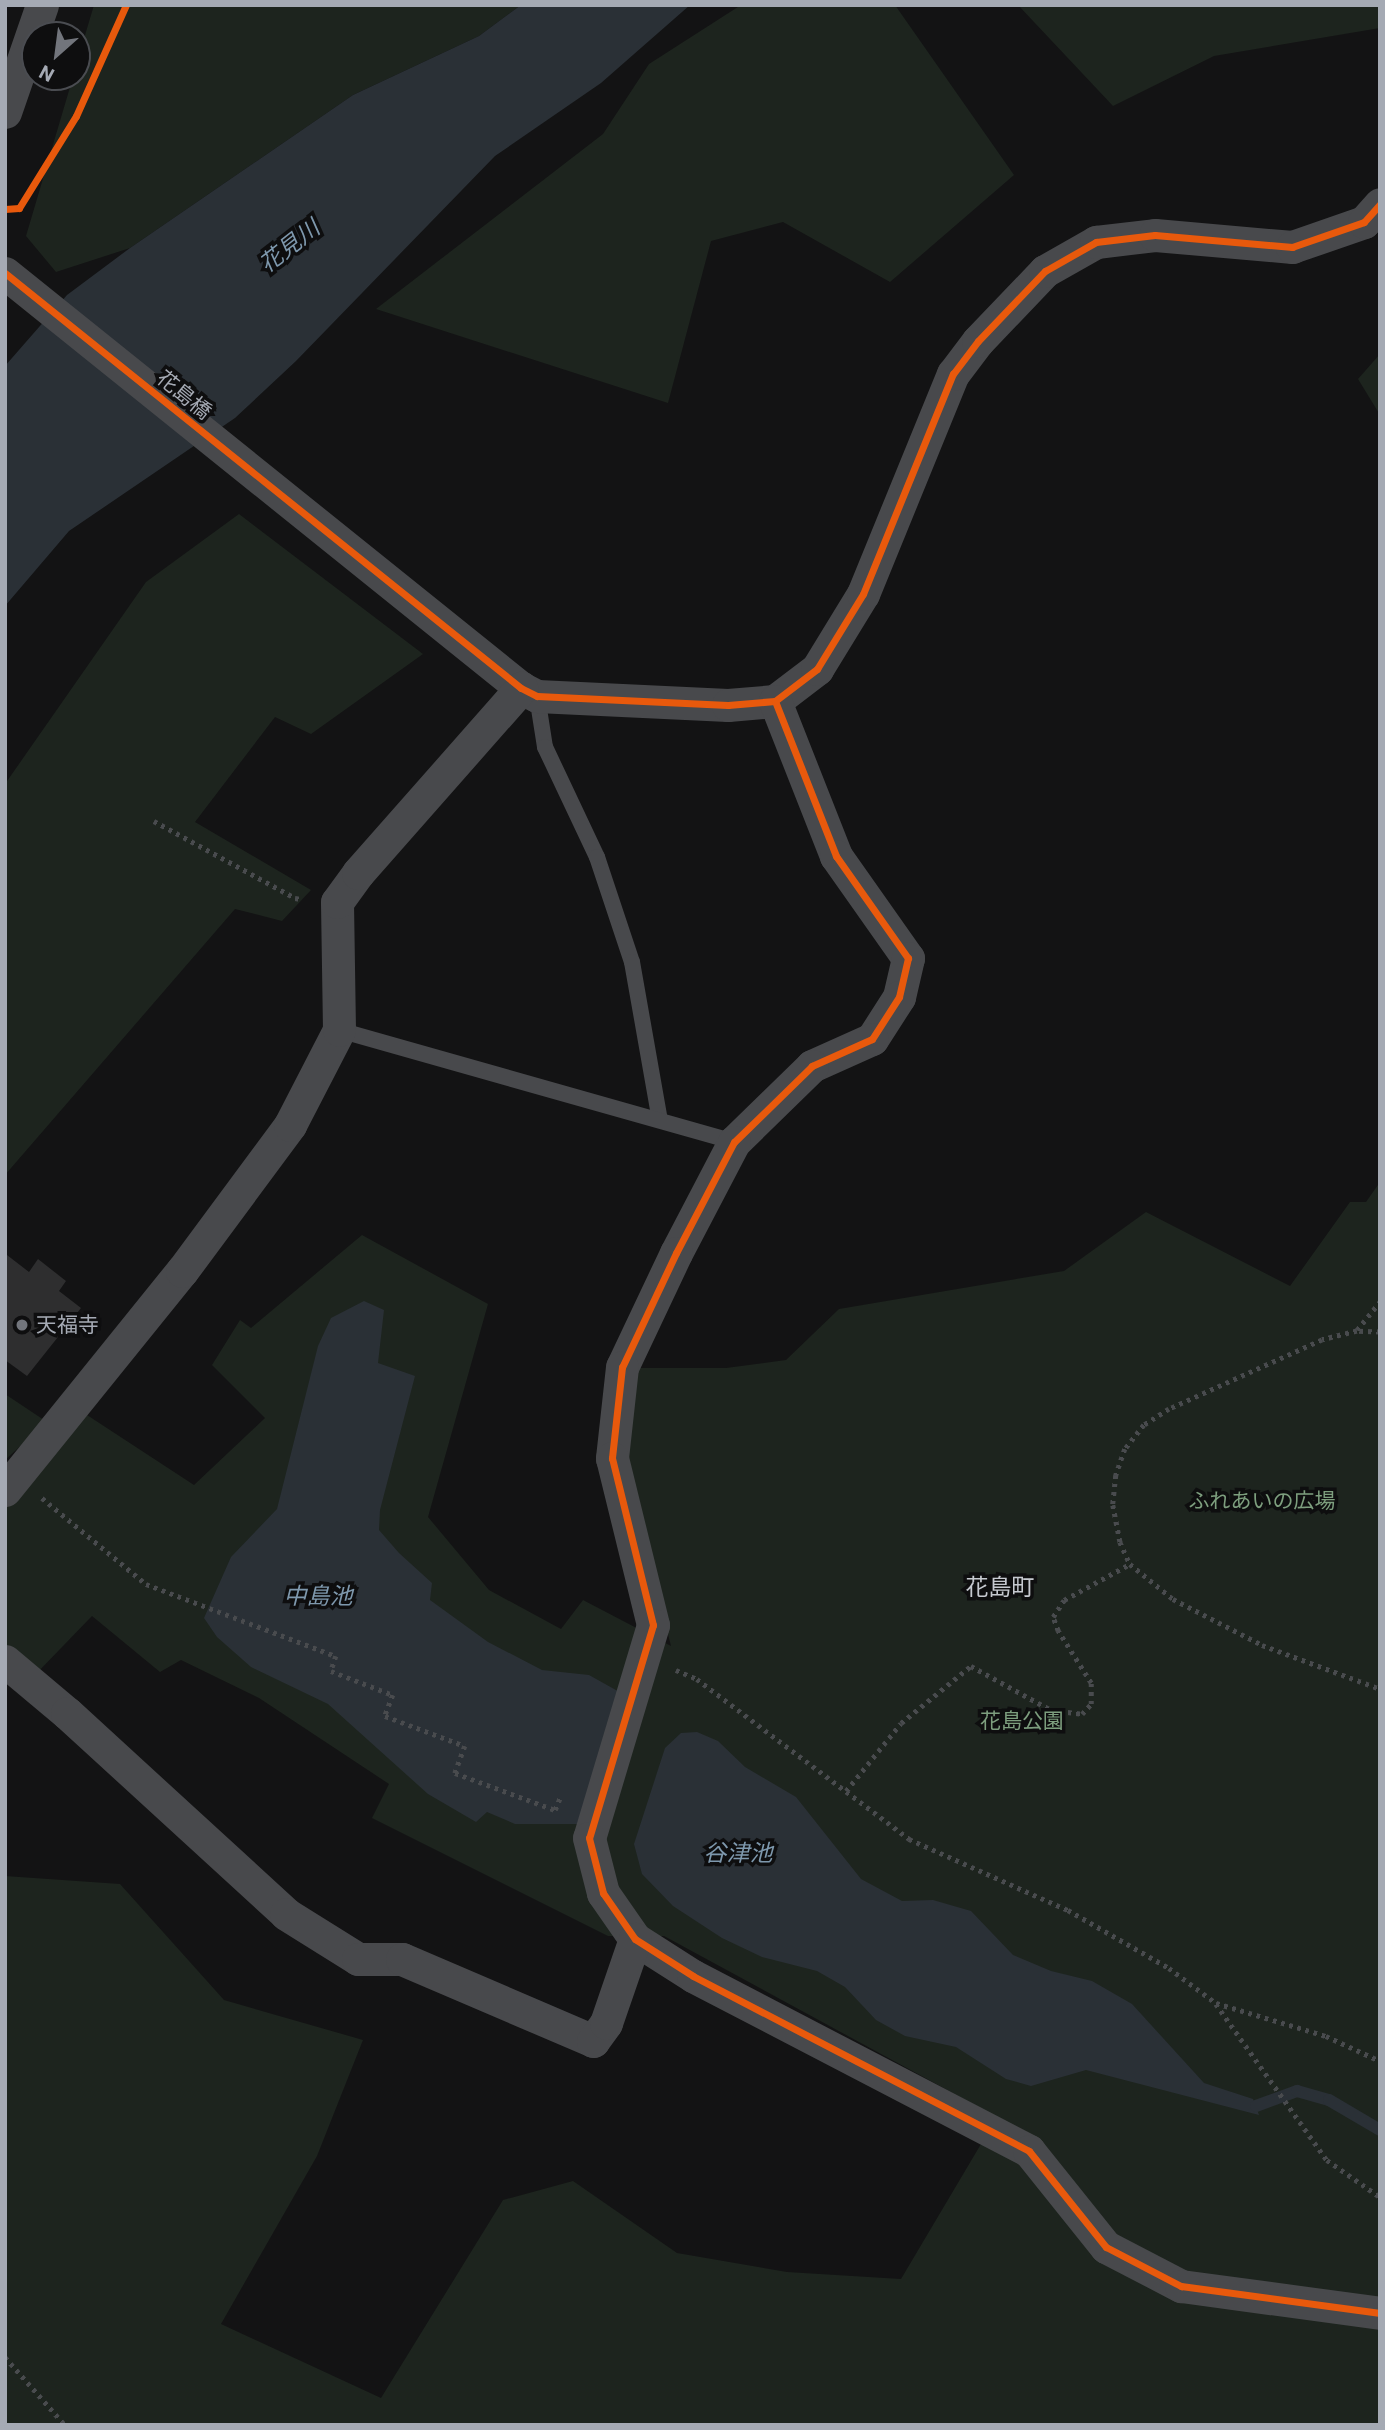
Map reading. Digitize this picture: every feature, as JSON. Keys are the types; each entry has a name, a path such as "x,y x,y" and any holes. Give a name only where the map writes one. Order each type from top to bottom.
{"street":[{"path":"5,112 42,5"},
{"path":"11,1484 182,1271 290,1125 339,1030 337,902 359,873 529,692 728,705 775,701 817,669 863,593 953,374 978,341 1045,271 1096,242 1155,234 1292,247 1364,222 1380,204"},
{"name":"花島橋","path":"5,273 529,692"},
{"path":"775,701 836,856 908,958 899,996 872,1039 812,1066 734,1142 676,1252 622,1367 612,1458 653,1625 589,1838 603,1894 635,1939 693,1976 1029,2151 1105,2247 1181,2286 1380,2313"},
{"path":"5,1661 98,1740 286,1914 358,1958 402,1959 593,2041 607,2023 635,1939"}],"lane":[{"path":"529,692 545,747 597,857 632,962 660,1120"},
{"path":"339,1030 734,1142"}],"path":[{"path":"154,821 295,898 337,902"},
{"path":"1357,1331 1380,1302"},
{"path":"1380,1332 1357,1331 1287,1354 1169,1409 1144,1425 1125,1449 1116,1475 1113,1505 1120,1542 1130,1564 1173,1599 1262,1645 1380,1689"},
{"path":"11,1484 146,1584 336,1656 331,1671 393,1695 385,1716 465,1746 455,1773 555,1810 565,1784"},
{"path":"846,1791 901,1723 971,1666 1051,1710 1082,1713 1091,1704 1091,1683 1058,1631 1053,1617 1064,1600 1130,1564"},
{"path":"644,1656 697,1679 909,1839 1068,1910 1169,1968 1216,2003 1327,2160 1380,2197"},
{"path":"1216,2003 1326,2036 1380,2062"},
{"path":"5,2357 65,2425"}],"green space":[{"path":"94,5 521,5 479,36 353,95 130,248 56,272 26,236 69,91 91,91 89,21"},
{"path":"741,5 895,5 1014,175 890,282 783,222 711,241 668,403 376,309 603,134 649,64"},
{"path":"1018,5 1380,5 1380,28 1214,56 1113,106"},
{"path":"1380,354 1380,415 1358,379"},
{"path":"239,514 423,654 311,734 275,717 195,822 311,890 282,921 235,909 5,1175 5,784 146,582"},
{"name":"花島公園","path":"1380,1182 1380,2425 5,2425 5,1876 120,1884 224,2000 363,2040 317,2156 221,2324 381,2398 503,2200 573,2181 677,2253 787,2272 901,2279 997,2117 664,1936 608,1936 372,1818 389,1784 259,1698 181,1660 160,1672 92,1616 35,1675 5,1649 5,1509 87,1415 194,1485 265,1418 212,1365 240,1320 251,1328 362,1235 488,1304 428,1517 489,1590 561,1629 583,1600 671,1646 623,1458 632,1368 726,1368 786,1360 839,1309 1064,1271 1146,1212 1290,1286 1350,1202 1366,1202"},
{"path":"5,1394 47,1422 5,1460"}],"water":[{"name":"花見川","path":"521,5 690,5 601,83 495,156 296,361 235,418 69,531 5,606 5,366 67,295 130,248 353,95 479,36"},
{"name":"中島池","path":"364,1301 384,1310 378,1363 415,1376 380,1510 379,1530 399,1553 432,1583 430,1600 488,1642 542,1670 589,1675 623,1694 577,1824 515,1824 487,1812 476,1822 428,1794 328,1704 251,1667 217,1637 204,1618 231,1557 277,1509 318,1346 331,1318"},
{"name":"谷津池","path":"697,1732 718,1741 745,1767 796,1797 861,1879 902,1901 933,1900 971,1911 1013,1955 1051,1971 1092,1981 1132,2004 1204,2083 1253,2099 1259,2115 1086,2070 1031,2086 1006,2079 956,2047 905,2036 876,2020 845,1987 817,1971 762,1957 722,1938 673,1906 642,1874 634,1844 665,1748 681,1733"}],"building":[{"path":"7,1255 29,1272 38,1259 66,1281 59,1291 81,1308 27,1376 5,1360"}],"waterway":[{"path":"1256,2106 1297,2091 1329,2100 1380,2130"}],"cycle path":[{"path":"5,209 19,208 76,116 126,5"},
{"path":"5,273 521,688 537,696 728,705 775,701 817,669 863,594 953,374 978,341 1045,271 1096,242 1155,235 1292,247 1364,222 1380,204"},
{"path":"775,701 836,856 908,958 899,997 872,1039 812,1066 734,1142 676,1253 622,1367 612,1458 653,1625 589,1838 603,1893 635,1939 693,1976 1029,2151 1106,2247 1181,2286 1380,2313"}],"place":[{"name":"天福寺","path":"22,1325"}],"district":[{"name":"花島町","path":"1000,1588"}],"park label":[{"name":"ふれあいの広場","path":"1262,1501"}]}
